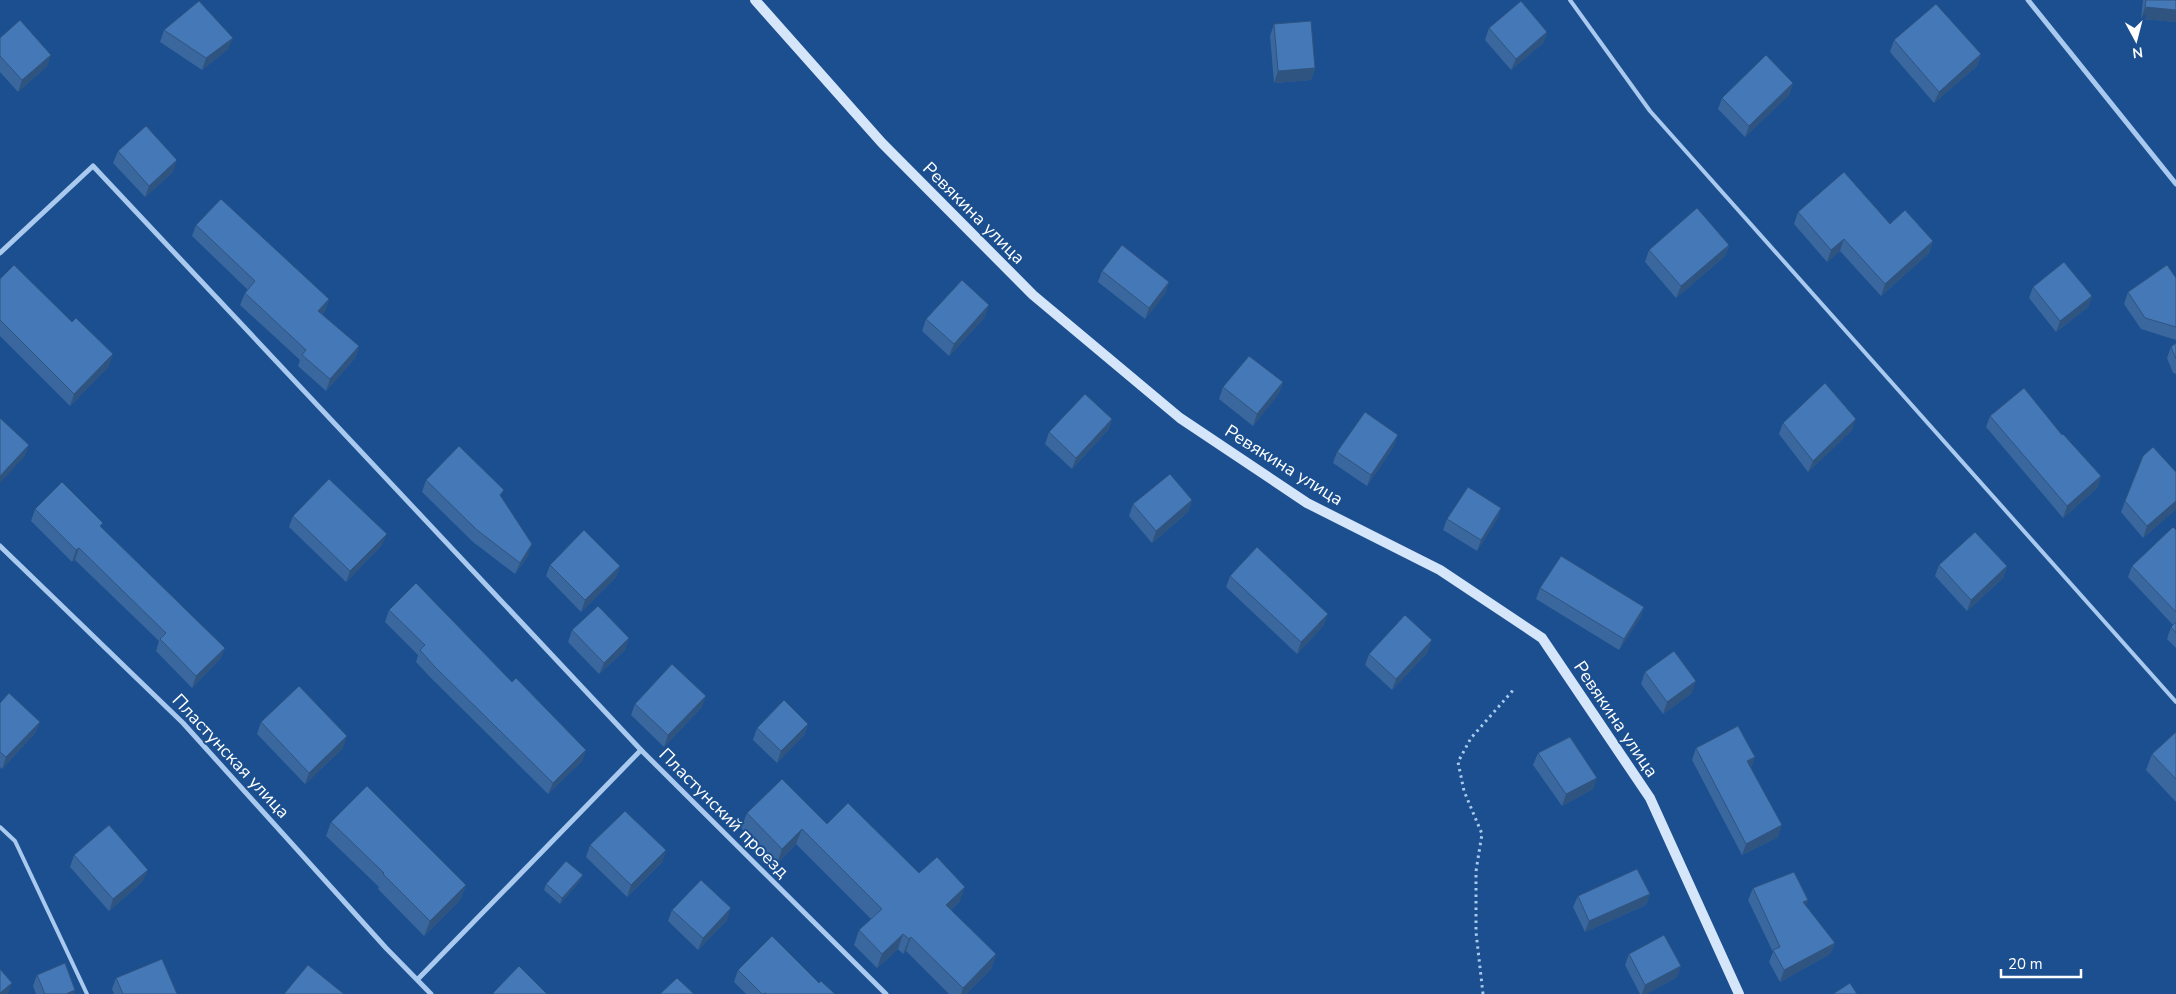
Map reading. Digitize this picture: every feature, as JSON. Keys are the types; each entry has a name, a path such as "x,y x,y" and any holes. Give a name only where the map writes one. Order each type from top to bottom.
{"main road":[{"name":"Ревякина улица","path":"755,0 882,143 1033,295 1180,418 1307,503 1440,570 1542,638 1650,798 1739,994"}],"street":[{"path":"2028,0 2176,184"},
{"path":"0,253 92,166 642,750"},
{"name":"Пластунская улица","path":"0,546 183,723 386,948 431,994"},
{"name":"Пластунский проезд","path":"418,979 642,750 886,994"}],"lane":[{"path":"1570,0 1650,112 2176,702"},
{"path":"0,827 15,841 87,994"}],"path":[{"path":"1483,994 1476,932 1476,871 1482,834 1464,791 1458,762 1471,738 1515,688"}],"building":[{"path":"2146,0 2176,0 2176,10 2145,7"},
{"path":"199,1 233,38 206,58 164,30"},
{"path":"1521,1 1547,32 1516,59 1489,28"},
{"path":"1936,4 1981,54 1939,92 1894,40"},
{"path":"20,20 51,55 22,80 0,56 0,38"},
{"path":"1311,21 1315,68 1278,71 1274,24"},
{"path":"1766,55 1793,83 1749,126 1722,98"},
{"path":"146,126 177,160 149,186 118,151"},
{"path":"1844,172 1890,224 1905,210 1933,241 1885,284 1844,239 1831,250 1798,212"},
{"path":"221,199 329,299 318,311 359,346 330,379 302,355 306,350 245,293 255,281 196,225"},
{"path":"1697,208 1729,245 1681,286 1649,250"},
{"path":"1122,245 1169,282 1149,308 1102,271"},
{"path":"2064,262 2092,296 2060,321 2033,287"},
{"path":"14,265 72,322 76,318 113,354 74,394 0,320 0,279"},
{"path":"2167,265 2176,278 2176,327 2145,318 2128,292"},
{"path":"962,280 989,305 954,344 926,319"},
{"path":"2176,343 2176,359 2171,347"},
{"path":"1249,356 1283,382 1257,414 1223,387"},
{"path":"1825,383 1856,419 1813,461 1783,423"},
{"path":"2024,388 2062,435 2101,476 2067,506 1990,416"},
{"path":"1085,394 1112,419 1076,458 1049,432"},
{"path":"1365,412 1398,435 1371,475 1337,452"},
{"path":"0,418 29,445 0,476"},
{"path":"459,446 504,490 500,495 532,544 520,563 477,530 426,480"},
{"path":"2153,447 2176,472 2176,501 2147,526 2125,501 2143,456"},
{"path":"1170,474 1192,500 1156,531 1133,504"},
{"path":"329,479 387,534 350,571 293,516"},
{"path":"62,482 103,523 100,526 225,648 196,676 160,639 166,633 79,548 76,550 35,509"},
{"path":"1468,487 1501,508 1481,540 1447,519"},
{"path":"2173,527 2176,530 2176,612 2132,566"},
{"path":"584,530 620,566 585,600 550,565"},
{"path":"1975,532 2007,566 1971,600 1939,565"},
{"path":"1257,547 1328,614 1301,642 1230,576"},
{"path":"1561,556 1644,607 1624,639 1540,588"},
{"path":"416,583 512,682 516,678 586,750 553,783 435,667 420,650 425,645 389,610"},
{"path":"598,606 629,638 604,663 572,630"},
{"path":"1405,615 1432,640 1396,679 1369,654"},
{"path":"2176,622 2176,633 2171,627"},
{"path":"1674,651 1696,681 1667,702 1645,672"},
{"path":"672,664 706,696 668,735 635,704"},
{"path":"299,686 347,736 309,773 261,722"},
{"path":"9,693 40,722 6,757 0,752 0,703"},
{"path":"784,700 808,724 781,751 757,728"},
{"path":"1738,726 1755,757 1747,761 1782,825 1746,844 1696,748"},
{"path":"2176,732 2176,779 2152,754"},
{"path":"1570,737 1597,778 1566,794 1538,753"},
{"path":"782,779 827,824 848,803 919,873 937,857 965,887 946,905 996,954 963,988 911,937 909,939 903,934 882,954 859,930 882,909 802,829 782,849 747,813"},
{"path":"367,786 466,885 430,921 331,822"},
{"path":"625,811 666,850 631,885 590,845"},
{"path":"109,825 148,870 113,899 74,855"},
{"path":"566,861 583,875 562,898 546,884"},
{"path":"1637,869 1650,894 1589,921 1578,896"},
{"path":"1794,872 1808,900 1803,902 1835,943 1784,970 1773,950 1780,947 1753,888"},
{"path":"701,880 731,908 703,938 672,910"},
{"path":"1664,935 1681,966 1645,985 1629,954"},
{"path":"772,936 819,983 821,981 835,994 762,994 738,970"},
{"path":"162,959 177,994 123,994 116,978"},
{"path":"65,963 75,990 66,994 45,994 37,975"},
{"path":"308,965 344,994 284,994"},
{"path":"519,966 547,994 493,993"},
{"path":"0,969 12,983 0,993"},
{"path":"677,978 694,994 660,994"},
{"path":"1850,983 1857,994 1833,994"}]}
